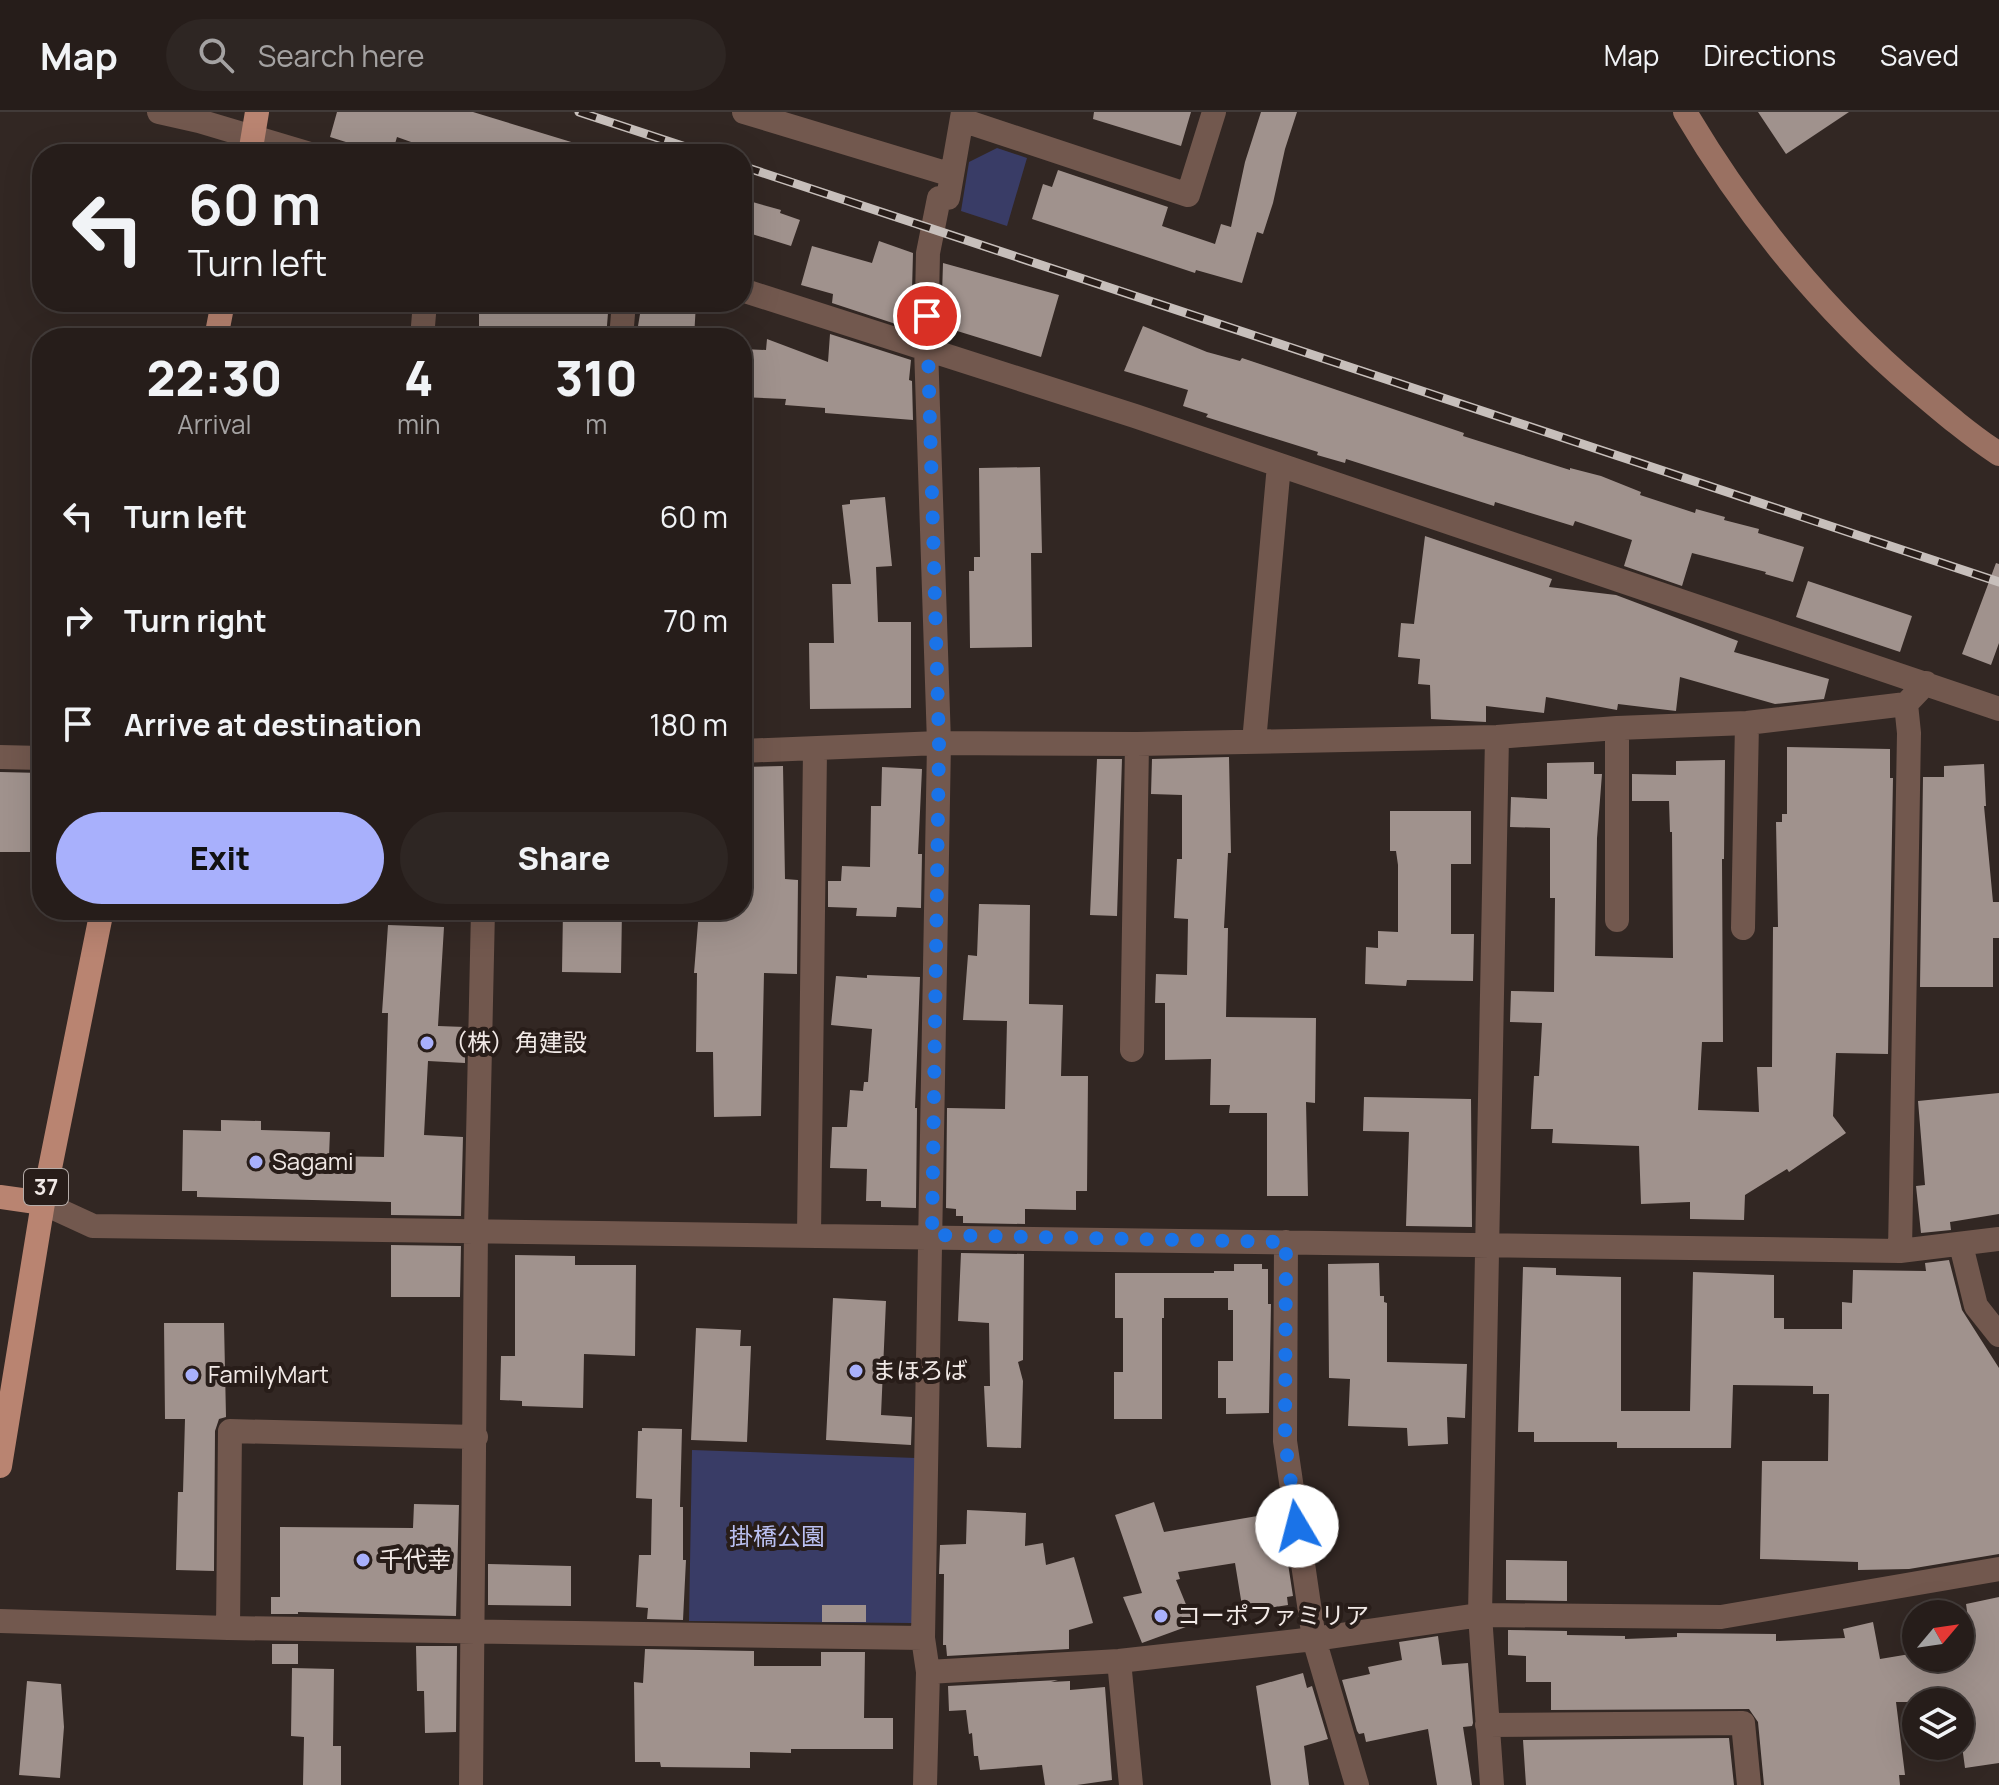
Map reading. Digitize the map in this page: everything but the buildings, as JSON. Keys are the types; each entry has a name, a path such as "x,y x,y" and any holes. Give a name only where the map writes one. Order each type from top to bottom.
{"main road":[{"path":"252,144 257,112"},
{"name":"37","path":"0,1466 43,1203 100,920"},
{"path":"0,1197 43,1203"}],"street":[{"path":"159,112 276,144"},
{"path":"744,112 952,175"},
{"path":"925,1785 928,1672 923,1638 939,743 926,347 928,253 939,198 948,198 962,116 1188,195 1214,112"},
{"path":"1685,112 1715,163 1753,217 1820,297 1892,369 1946,415 1999,454"},
{"path":"752,293 926,347 1999,709"},
{"path":"1254,742 1279,465"},
{"path":"752,751 939,743 1137,744 1497,737 1747,723 1906,704 1926,683"},
{"path":"1900,1251 1909,733 1906,704"},
{"path":"1743,928 1747,723"},
{"path":"1617,728 1617,920"},
{"path":"1492,1785 1480,1615 1497,737"},
{"path":"1132,1050 1137,744"},
{"path":"809,1235 815,750"},
{"path":"0,757 32,758"},
{"path":"471,1785 476,1230 483,920"},
{"path":"43,1203 93,1226 932,1235 1487,1247 1900,1251 1999,1239"},
{"path":"1286,1242 1285,1441 1314,1639 1357,1785"},
{"path":"1961,1245 1976,1306 1999,1335"},
{"path":"228,1628 230,1431 476,1437"},
{"path":"928,1672 1119,1661 1314,1639 1480,1615 1721,1617 1999,1569"},
{"path":"0,1621 228,1628 923,1638"},
{"path":"1119,1661 1131,1785"},
{"path":"1487,1725 1743,1723 1749,1785"}],"green space":[{"path":"997,148 1027,158 1007,226 961,211 969,162"},
{"name":"掛橋公園","path":"692,1450 916,1458 912,1623 689,1621"}],"railway":[{"path":"579,112 677,144"},
{"path":"752,169 1999,582"}],"place":[{"name":"（株）角建設","path":"427,1043"},
{"name":"Sagami","path":"256,1162"},
{"name":"まほろば","path":"856,1371"},
{"name":"FamilyMart","path":"192,1375"},
{"name":"千代幸","path":"363,1560"},
{"name":"コーポファミリア","path":"1161,1616"}],"route":[{"path":"927,316 939,743 932,1235 1286,1242 1285,1441 1297,1526"}]}
